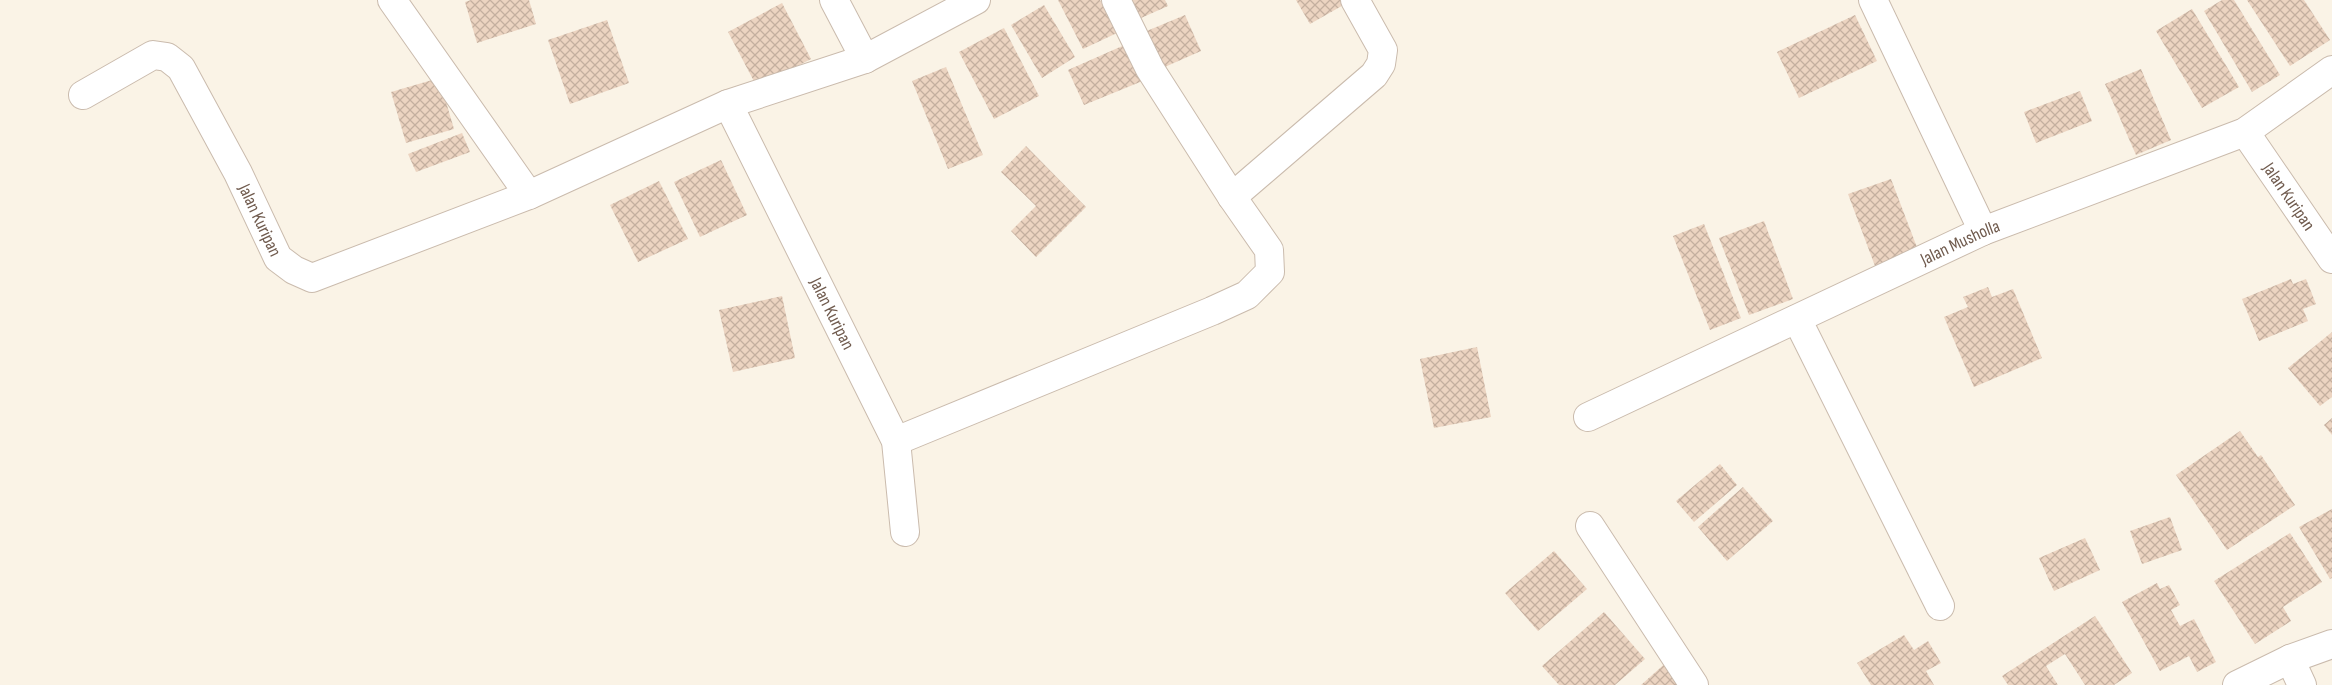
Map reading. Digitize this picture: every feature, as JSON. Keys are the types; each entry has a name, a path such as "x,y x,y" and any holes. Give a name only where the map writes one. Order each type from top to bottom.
{"street":[{"path":"392,0 529,195"},
{"path":"834,0 865,59"},
{"name":"Jalan Kuripan","path":"83,95 153,56 167,57 174,62 180,68 238,173 278,258 294,270 312,278 529,195 728,104 865,59 976,0"},
{"path":"896,441 1247,295 1270,272 1269,250 1232,197 1150,69 1116,0"},
{"path":"1232,197 1374,75 1381,64 1383,50 1354,0"},
{"path":"1873,0 1984,231"},
{"name":"Jalan Musholla","path":"1588,417 1984,231 2245,132 2332,70"},
{"name":"Jalan Kuripan","path":"728,104 896,441 905,532"},
{"name":"Jalan Kuripan","path":"2245,132 2332,260"},
{"path":"1797,319 1940,606"},
{"path":"1590,526 1694,685"},
{"path":"2237,685 2290,659 2332,644"},
{"path":"2290,659 2302,685"}],"building":[{"path":"471,0 529,0 536,24 477,43 465,2"},
{"path":"1058,0 1100,0 1117,33 1083,49"},
{"path":"1122,0 1165,0 1168,6 1132,22"},
{"path":"1296,0 1345,0 1347,3 1310,24"},
{"path":"2222,0 2234,0 2280,75 2252,92 2204,11"},
{"path":"2247,0 2304,0 2330,40 2290,66"},
{"path":"782,3 811,59 757,87 728,32"},
{"path":"1044,5 1075,57 1042,78 1011,25"},
{"path":"2192,9 2239,87 2202,108 2156,31"},
{"path":"1185,15 1201,51 1158,70 1142,33"},
{"path":"1855,15 1877,61 1799,98 1777,52"},
{"path":"607,20 629,83 570,104 548,40"},
{"path":"1004,28 1039,96 994,119 959,52"},
{"path":"1129,43 1145,80 1084,105 1068,70"},
{"path":"946,67 983,155 948,169 912,81"},
{"path":"2141,69 2171,140 2136,155 2105,84"},
{"path":"439,78 454,129 406,143 391,92"},
{"path":"2080,91 2092,121 2036,143 2024,112"},
{"path":"462,133 470,152 416,172 408,154"},
{"path":"1026,146 1086,207 1036,257 1011,231 1036,206 1001,172"},
{"path":"721,160 747,215 700,237 674,182"},
{"path":"1891,179 1918,250 1875,266 1848,194"},
{"path":"659,181 688,239 638,262 610,205"},
{"path":"1764,221 1793,299 1749,315 1719,238"},
{"path":"1704,224 1741,318 1710,330 1673,236"},
{"path":"2291,279 2293,284 2306,279 2316,304 2303,309 2308,321 2259,341 2242,299"},
{"path":"1988,287 1992,297 2013,289 2042,358 1974,387 1944,317 1968,307 1963,297"},
{"path":"782,296 795,358 733,372 719,310"},
{"path":"2332,332 2332,397 2320,406 2288,368"},
{"path":"1477,347 1491,417 1434,428 1420,359"},
{"path":"2332,418 2332,435 2324,425"},
{"path":"2240,431 2258,457 2261,455 2295,505 2227,550 2176,475"},
{"path":"1720,464 1737,485 1694,522 1676,501"},
{"path":"1743,487 1773,521 1727,561 1698,527"},
{"path":"2332,509 2332,578 2330,579 2299,527"},
{"path":"2170,517 2182,550 2142,564 2130,531"},
{"path":"2290,533 2322,582 2283,607 2291,621 2255,644 2214,581"},
{"path":"2085,538 2100,570 2054,591 2039,558"},
{"path":"1554,551 1587,589 1538,631 1505,593"},
{"path":"2157,583 2160,589 2169,585 2180,605 2171,610 2180,626 2194,619 2216,662 2197,672 2189,656 2160,671 2122,602"},
{"path":"1604,612 1645,659 1615,685 1559,685 1542,666"},
{"path":"2095,616 2132,673 2114,685 2085,685 2065,654 2046,666 2058,685 2008,685 2002,676"},
{"path":"1904,635 1914,650 1928,641 1941,663 1926,671 1934,685 1871,685 1857,663"},
{"path":"1669,660 1691,685 1641,685"}]}
